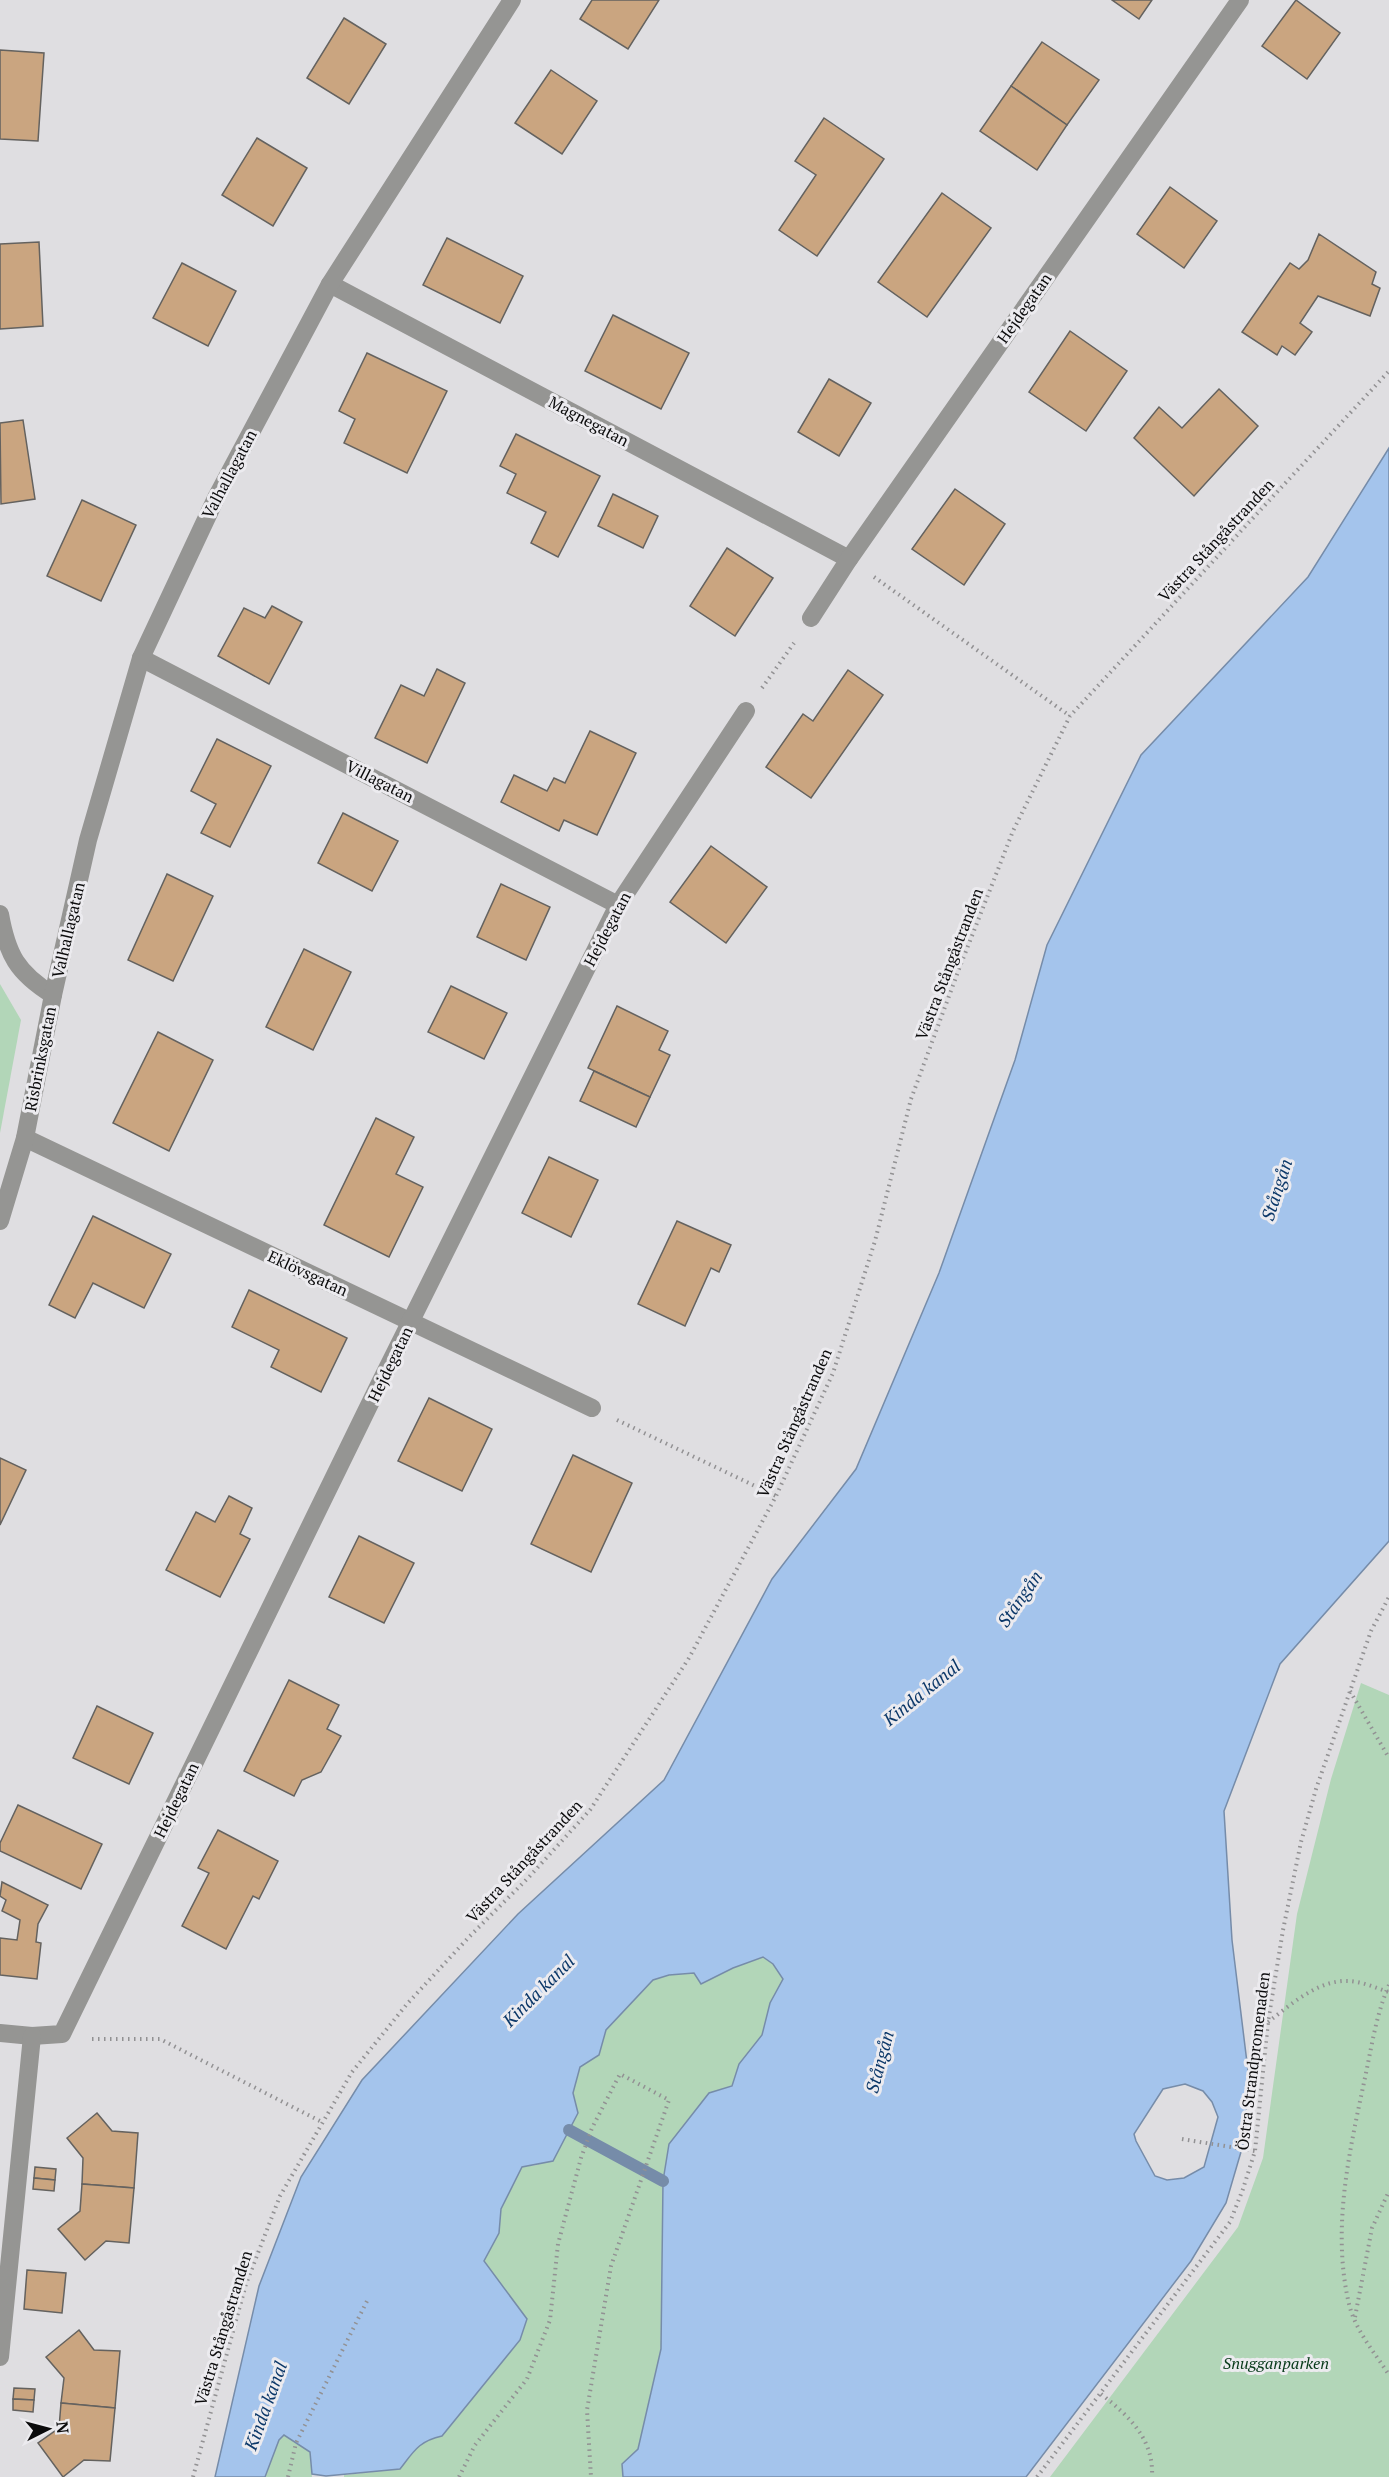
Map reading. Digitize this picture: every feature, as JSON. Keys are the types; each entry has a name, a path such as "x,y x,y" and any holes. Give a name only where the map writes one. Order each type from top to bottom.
{"street":[{"name":"Valhallagatan","path":"53,995 88,840 141,658 216,498 330,284 512,0"},
{"name":"Hejdegatan","path":"812,618 849,559 1240,0"},
{"name":"Magnegatan","path":"330,284 849,559"},
{"name":"Villagatan","path":"141,658 618,905"},
{"name":"Hejdegatan","path":"62,2034 411,1321 618,905 746,711"},
{"name":"Risbrinksgatan","path":"0,914 10,951 23,974 53,995 25,1138 0,1221"},
{"name":"Eklövsgatan","path":"25,1138 592,1408"},
{"path":"0,2033 32,2036 62,2034"},
{"path":"0,2357 32,2036"}],"path":[{"name":"Västra Stångåstranden","path":"193,2477 246,2284 280,2196 322,2122 352,2072 407,2004 590,1810 689,1658 776,1496 833,1373 875,1240 910,1099 959,969 1013,831 1070,716 1389,371"},
{"path":"849,559 1070,716"},
{"path":"746,711 812,618"},
{"path":"644,1433 776,1496"},
{"name":"Östra Strandpromenaden","path":"1037,2477 1230,2222 1255,2151 1268,2022 1300,1842 1371,1631 1389,1597"},
{"path":"1350,1690 1389,1758"},
{"path":"1268,2022 1309,1992 1331,1983 1355,1981 1388,1992"},
{"path":"1389,1985 1375,2031 1350,2147 1341,2219 1342,2267 1349,2307 1360,2331 1389,2375"},
{"path":"62,2034 90,2039 160,2039 322,2122"},
{"path":"459,2477 475,2445 527,2379 550,2320 558,2244 581,2158 592,2128 620,2074 669,2100 611,2266 587,2410 591,2477"},
{"path":"1182,2139 1255,2151"},
{"path":"1355,2317 1361,2274 1372,2228 1389,2191"},
{"path":"288,2477 296,2443 367,2301"},
{"path":"1101,2394 1124,2412 1137,2427 1146,2442 1152,2464 1152,2477"}],"green space":[{"path":"0,984 21,1020 0,1133"},
{"name":"Snugganparken","path":"1361,1683 1389,1695 1389,2477 1050,2477 1238,2227 1263,2158 1297,1914 1331,1779"},
{"path":"763,1957 773,1964 783,1979 770,2003 762,2035 739,2064 732,2086 709,2093 669,2144 663,2181 661,2349 638,2449 622,2464 623,2477 344,2477 344,2475 400,2469 422,2444 442,2436 520,2340 526,2319 484,2261 499,2233 501,2209 522,2167 537,2165 578,2113 573,2093 580,2067 599,2055 606,2030 653,1980 669,1975 733,1968"},
{"path":"284,2434 310,2452 312,2477 265,2477 279,2440"}],"water":[{"path":"1389,448 1389,1541 1280,1664 1224,1811 1232,1940 1249,2079 1243,2145 1226,2203 1191,2261 1026,2477 623,2477 622,2464 638,2449 661,2349 663,2181 669,2144 709,2093 732,2086 739,2064 762,2035 770,2003 783,1979 773,1964 763,1957 733,1968 701,1984 694,1973 669,1975 653,1980 606,2030 599,2055 580,2067 573,2093 578,2113 553,2161 522,2167 501,2209 499,2233 484,2261 527,2319 520,2340 442,2436 422,2444 400,2469 326,2476 312,2474 310,2452 284,2435 279,2440 265,2477 215,2477 259,2286 301,2177 362,2080 518,1914 664,1780 772,1579 856,1469 939,1273 1015,1060 1047,945 1141,755 1308,577","holes":["1185,2084 1203,2091 1212,2102 1218,2117 1204,2167 1184,2178 1167,2180 1155,2176 1134,2134 1163,2089"]}],"building":[{"path":"592,0 659,0 628,49 580,19"},
{"path":"1112,0 1152,0 1139,19"},
{"path":"1296,0 1340,33 1307,79 1262,46"},
{"path":"344,18 386,44 349,104 307,78"},
{"path":"1042,42 1099,80 1067,125 1011,86"},
{"path":"0,50 44,53 38,141 0,139"},
{"path":"551,70 597,101 562,154 515,123"},
{"path":"1011,86 1067,125 1037,170 980,131"},
{"path":"824,118 884,159 817,256 779,230 816,175 795,161"},
{"path":"257,138 307,168 273,226 222,195"},
{"path":"1170,187 1217,221 1184,268 1137,234"},
{"path":"942,193 991,228 927,317 878,282"},
{"path":"1319,234 1376,272 1372,284 1380,288 1370,316 1318,296 1300,323 1312,332 1295,355 1282,346 1277,355 1242,332 1290,263 1299,269 1308,260"},
{"path":"447,238 523,276 500,323 423,285"},
{"path":"39,242 43,326 0,329 0,244"},
{"path":"182,263 236,291 208,346 153,318"},
{"path":"613,315 689,353 661,409 585,371"},
{"path":"1070,331 1127,371 1086,431 1029,392"},
{"path":"367,353 447,391 407,473 344,443 355,419 339,411"},
{"path":"829,379 871,403 839,456 798,432"},
{"path":"1219,389 1258,426 1194,496 1134,438 1159,407 1182,428"},
{"path":"23,420 35,499 1,504 0,423"},
{"path":"516,434 600,476 558,557 531,543 546,512 507,493 516,474 500,466"},
{"path":"955,489 1005,524 964,585 912,549"},
{"path":"613,494 658,516 643,548 598,526"},
{"path":"82,500 136,525 101,601 47,576"},
{"path":"727,548 773,578 735,636 690,606"},
{"path":"272,606 302,622 269,684 218,656 244,608 265,618"},
{"path":"437,669 465,683 427,763 375,738 401,685 424,696"},
{"path":"848,670 883,695 811,798 766,767 803,714 813,721"},
{"path":"590,731 636,753 597,835 564,820 559,831 501,802 514,775 547,791 554,778 565,783"},
{"path":"217,739 271,766 230,847 201,833 216,804 191,791"},
{"path":"343,813 398,841 372,891 318,863"},
{"path":"711,846 767,887 726,943 670,902"},
{"path":"167,874 213,896 173,981 128,960"},
{"path":"501,884 550,907 526,960 477,937"},
{"path":"304,949 351,972 313,1050 266,1027"},
{"path":"451,986 507,1013 484,1059 428,1032"},
{"path":"617,1006 668,1031 659,1050 670,1055 650,1097 588,1068"},
{"path":"158,1032 213,1060 169,1151 113,1123"},
{"path":"594,1071 650,1097 636,1127 580,1101"},
{"path":"376,1118 414,1137 396,1174 423,1187 389,1257 324,1225"},
{"path":"549,1157 598,1180 571,1237 522,1213"},
{"path":"93,1216 171,1254 144,1308 93,1283 75,1318 49,1305"},
{"path":"677,1221 731,1245 719,1272 711,1268 685,1326 638,1304"},
{"path":"249,1290 347,1338 321,1392 271,1367 279,1350 232,1327"},
{"path":"429,1398 492,1429 462,1491 398,1461"},
{"path":"573,1455 632,1483 591,1572 531,1544"},
{"path":"0,1458 26,1470 0,1525"},
{"path":"229,1496 252,1508 240,1534 250,1539 220,1597 166,1570 196,1512 215,1522"},
{"path":"359,1536 414,1563 384,1623 329,1597"},
{"path":"289,1680 339,1705 327,1729 341,1736 321,1772 302,1780 294,1796 244,1771"},
{"path":"97,1706 153,1733 129,1784 73,1758"},
{"path":"18,1805 102,1844 81,1889 0,1851 0,1843"},
{"path":"218,1830 278,1861 259,1899 253,1896 226,1949 182,1926 209,1873 198,1868"},
{"path":"2,1882 48,1905 38,1924 36,1942 41,1943 37,1979 0,1975 0,1938 17,1940 20,1920 2,1911 6,1900 0,1896"},
{"path":"97,2113 112,2131 138,2133 134,2188 82,2184 83,2158 67,2138"},
{"path":"35,2167 56,2169 55,2180 34,2178"},
{"path":"34,2178 55,2180 54,2191 33,2189"},
{"path":"82,2184 134,2188 129,2243 106,2241 85,2260 58,2229 80,2211"},
{"path":"27,2270 66,2273 62,2313 24,2309"},
{"path":"79,2330 94,2350 120,2351 115,2408 61,2403 64,2378 46,2357"},
{"path":"14,2388 35,2389 34,2400 13,2399"},
{"path":"13,2399 34,2400 33,2412 13,2410"},
{"path":"61,2403 115,2408 110,2461 84,2460 63,2477 38,2443 59,2428"}],"waterway":[{"path":"569,2130 663,2181"}],"water label":[{"name":"Stångån","path":"1277,1190"},
{"name":"Stångån","path":"1020,1599"},
{"name":"Kinda kanal","path":"922,1693"},
{"name":"Kinda kanal","path":"539,1991"},
{"name":"Stångån","path":"880,2062"},
{"name":"Kinda kanal","path":"266,2406"}]}
